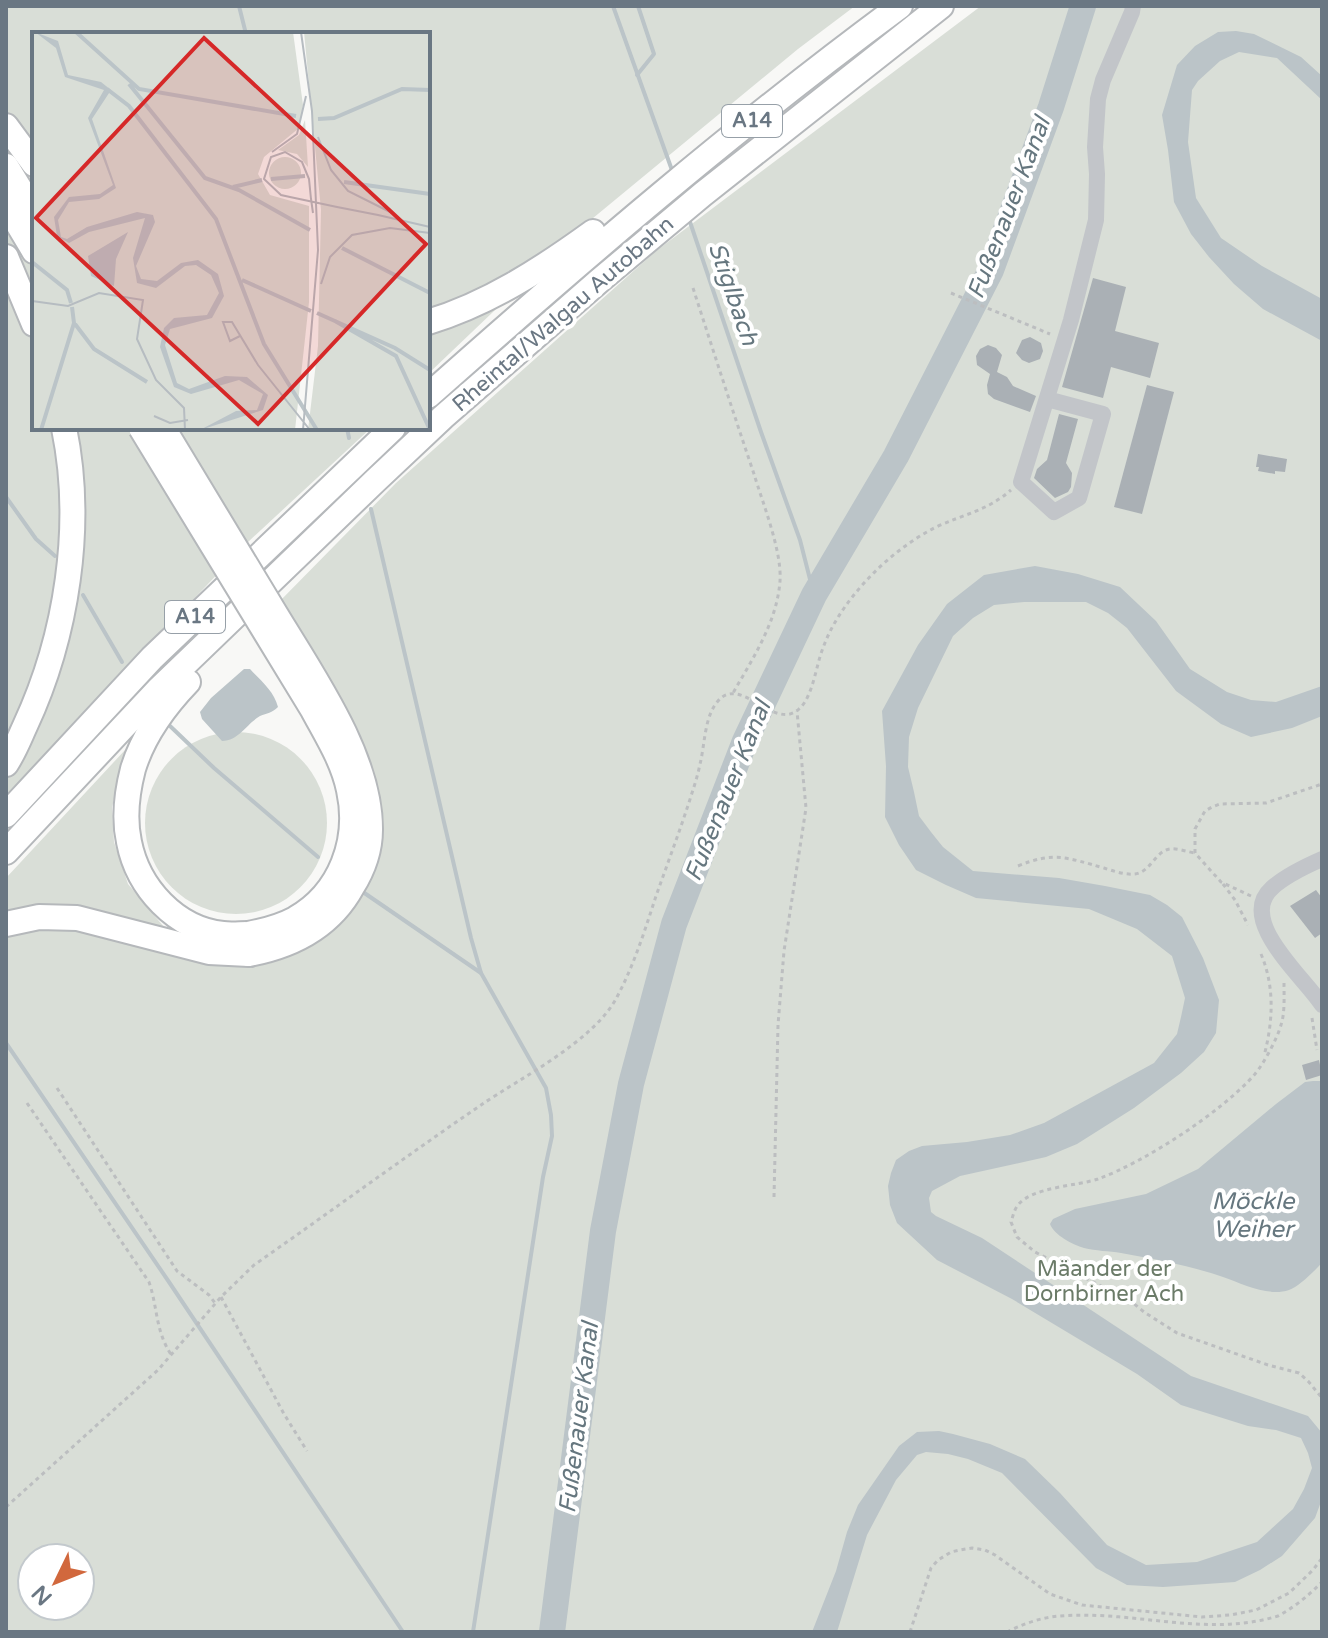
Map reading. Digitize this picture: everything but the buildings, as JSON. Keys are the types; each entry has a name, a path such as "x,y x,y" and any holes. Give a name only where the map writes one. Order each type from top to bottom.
{"highway":[{"name":"Rheintal/Walgau Autobahn","path":"430,394 565,274 690,169 900,6"},
{"name":"Rheintal/Walgau Autobahn","path":"430,429 703,194 941,6"},
{"path":"6,126 32,161"},
{"path":"10,173 32,209"},
{"path":"430,321 487,299 569,250 620,212 654,199"},
{"path":"6,204 32,248"},
{"path":"6,257 32,319"},
{"path":"6,764 40,691 54,650 64,604 73,506 64,430"},
{"path":"6,924 39,917 77,918 209,952 248,944 317,903 337,879 347,854 352,822 349,790 336,753 142,430"},
{"path":"164,430 325,698 353,749 367,791 370,832 362,871 346,899 329,918 303,936 276,949 248,944 198,928 177,917 154,897 139,872 129,843 127,814 134,768 142,747 169,703 243,624 291,562"},
{"name":"A14","path":"6,815 152,658 391,430"},
{"name":"Rheintal/Walgau Autobahn","path":"6,852 158,690 429,430"}],"street":[{"path":"1047,399 1103,414 1079,498 1054,512 1021,482 1065,340 1096,220 1098,99 1133,9"},
{"path":"1317,1009 1263,924 1261,902 1271,888 1322,859"}],"path":[{"path":"693,288 778,555 780,578 775,610 757,651 733,693"},
{"path":"951,293 1065,340"},
{"path":"6,1507 172,1356 203,1316 254,1265 584,1036 603,1017 616,1000 638,950 691,796 716,702 724,695 733,693 780,715 797,711 807,699 829,633 851,597 868,579 904,547 936,527 982,510 1021,482"},
{"path":"774,1197 780,995 806,808 797,711"},
{"path":"1195,853 1195,829 1205,811 1212,807 1220,804 1266,803 1322,784"},
{"path":"1018,866 1034,859 1057,856 1136,874 1170,849 1195,853 1235,900 1251,932"},
{"path":"1221,882 1261,902"},
{"path":"1259,947 1270,983 1272,1007 1263,1060"},
{"path":"1279,951 1284,986 1282,1024 1257,1071 1229,1099 1162,1146 1106,1175 1026,1198 1019,1203 1011,1222 1017,1237 1035,1252 1132,1302 1177,1333 1299,1373 1322,1398"},
{"path":"1317,1009 1317,1050"},
{"path":"57,1088 177,1271 215,1303"},
{"path":"27,1103 149,1282 159,1331 172,1356"},
{"path":"221,1297 307,1451"},
{"path":"910,1632 931,1568 938,1560 960,1550 985,1550 1050,1594 1066,1601 1215,1618 1256,1610 1289,1593 1322,1558"},
{"path":"1243,1628 1281,1615 1322,1582"},
{"path":"1007,1632 1047,1617 1081,1615 1163,1627"}],"green space":[{"path":"6,6 855,6 798,49 581,228 430,372 430,32 32,32 32,430 369,430 248,542 6,796"},
{"name":"Mäander der Dornbirner Ach","path":"981,6 1322,6 1322,1632 6,1632 6,930 86,927 216,960 369,874 278,603 396,483 656,251"},
{"path":"236,732 254,733 271,739 301,758 320,788 326,805 326,841 320,858 301,888 271,907 254,913 236,914 218,913 201,907 171,888 152,858 146,841 145,823 146,805 152,788 171,758 201,739 218,733"},
{"path":"126,749 112,807 114,842 128,884 169,933 94,910 34,904 6,914 6,878"}],"water":[{"path":"1218,32 1254,34 1301,57 1322,76 1322,100 1277,58 1239,52 1220,61 1192,90 1188,142 1196,198 1221,238 1262,266 1322,299 1322,341 1263,309 1234,284 1191,234 1174,202 1162,115 1177,65 1195,46"},
{"path":"1035,566 1078,574 1120,587 1156,621 1190,669 1227,692 1251,700 1276,702 1322,686 1322,716 1292,728 1251,737 1221,724 1176,691 1127,628 1108,613 1086,602 994,605 953,636 918,708 909,737 908,767 919,816 943,847 973,871 1059,878 1105,886 1150,895 1167,905 1182,917 1203,958 1219,1000 1216,1033 1204,1052 1134,1108 1077,1144 1046,1157 960,1176 932,1191 929,1198 931,1212 982,1238 1191,1376 1308,1416 1322,1433 1322,1499 1315,1518 1282,1556 1235,1582 1163,1587 1127,1585 1096,1568 1002,1473 968,1459 926,1452 917,1455 896,1480 867,1535 837,1632 812,1632 858,1505 899,1446 917,1432 953,1434 990,1444 1025,1459 1107,1545 1146,1565 1197,1562 1257,1542 1293,1509 1312,1468 1301,1438 1248,1426 1181,1405 1137,1374 1012,1299 937,1260 897,1223 890,1205 888,1186 891,1173 896,1160 909,1151 922,1146 1010,1135 1044,1123 1154,1063 1177,1034 1181,1017 1185,998 1172,956 1137,929 1089,909 976,898 946,885 916,870 885,817 886,766 882,711 918,645 947,604 984,575"},
{"path":"244,669 250,669 267,686 278,707 255,719 234,738 222,741 202,719 200,712"},
{"name":"Möckle Weiher","path":"1321,1081 1322,1263 1293,1288 1281,1292 1264,1291 1186,1266 1084,1248 1064,1239 1052,1228 1050,1224 1053,1219 1075,1209 1146,1194 1198,1169 1305,1082"}],"waterway":[{"path":"239,6 246,32"},
{"name":"Stiglbach","path":"613,6 673,173"},
{"path":"637,75 654,54 638,6"},
{"name":"Fußenauer Kanal","path":"552,1632 603,1231 631,1084 674,924 745,741 814,595 896,456 991,270 1051,107 1083,6"},
{"name":"Stiglbach","path":"689,219 800,540 814,595"},
{"path":"347,430 349,438"},
{"path":"6,497 36,539 55,556"},
{"path":"371,509 481,973 546,1088 551,1115 552,1136 543,1177 473,1632"},
{"path":"83,595 122,662"},
{"path":"170,726 318,857"},
{"path":"360,890 481,973"},
{"path":"6,1043 403,1632"}]}
